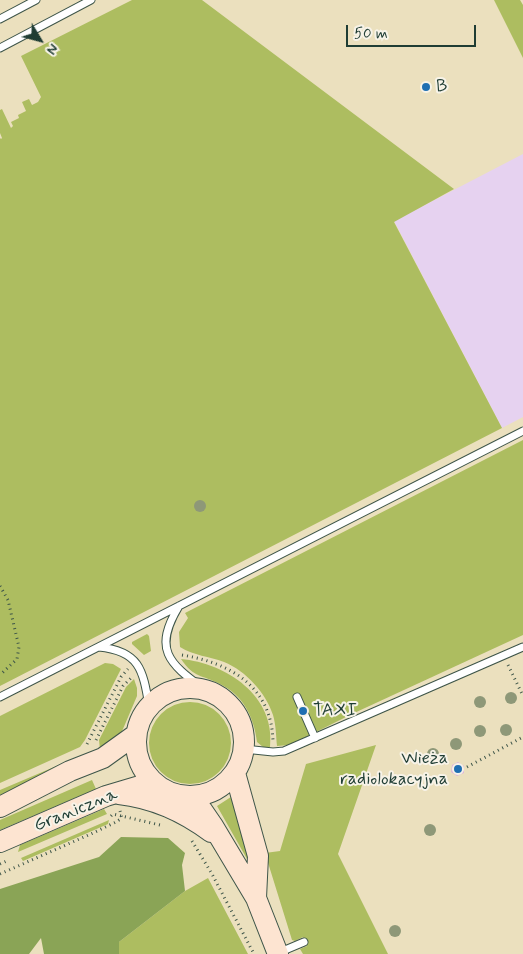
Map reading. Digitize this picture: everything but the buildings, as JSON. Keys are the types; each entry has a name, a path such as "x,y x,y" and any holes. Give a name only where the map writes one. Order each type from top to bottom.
{"main road":[{"path":"184,687 204,689 221,697 234,710 243,727 244,749 235,773 225,784 213,792 189,798 166,792 152,782 140,766 135,746 135,735 140,719 149,706 165,693 184,687"},
{"name":"Graniczna","path":"0,807 70,771 103,758 135,735"},
{"path":"235,773 258,856 256,898"},
{"name":"Graniczna","path":"0,842 114,794 152,782"},
{"path":"114,794 132,796 167,806 197,822 224,843"},
{"path":"189,798 205,814 256,898 278,954"}],"lane":[{"path":"0,19 36,0"},
{"path":"0,48 91,0"},
{"path":"0,697 523,431"},
{"path":"180,605 170,621 165,638 166,651 172,663 204,689"},
{"path":"98,646 116,648 131,657 143,676 149,706"},
{"path":"244,749 273,752 284,751 523,647"},
{"path":"297,697 315,738"},
{"path":"278,954 304,942"}],"path":[{"path":"0,586 8,600 19,647 17,659 0,675"},
{"path":"503,655 523,696"},
{"path":"177,656 203,659 229,668 248,683 261,698 269,715 273,733 273,752"},
{"path":"86,748 91,734 126,670 124,667"},
{"path":"95,746 98,736 123,686 134,676"},
{"path":"468,766 523,737"},
{"path":"0,874 93,833 122,818 168,828"},
{"path":"189,838 212,874 254,954"}],"shaded area":[{"path":"523,154 523,417 502,428 394,221"}],"green space":[{"path":"132,0 202,0 454,189 394,222 502,428 0,686 0,138 2,138 0,133 0,110 2,109 11,128 13,126 11,122 19,118 18,115 26,111 22,102 29,99 32,105 38,102 41,97 21,56"},
{"path":"494,0 520,0 523,5 523,58"},
{"path":"523,440 523,635 352,714 290,745 277,746 273,715 270,707 254,684 240,671 224,662 180,647 179,632 188,618 185,613"},
{"path":"147,634 151,651 144,655 132,642"},
{"path":"181,659 215,667 245,685 265,712 270,729 270,747 263,747 257,742 250,716 235,694 220,684 194,673"},
{"path":"105,663 113,664 121,669 80,747 0,783 0,716"},
{"path":"134,679 137,696 123,729 120,735 100,750 99,740 126,687"},
{"path":"190,702 206,706 219,714 227,727 231,743 227,759 219,772 206,780 190,784 174,780 161,772 153,759 149,743 153,727 161,714 174,706"},
{"path":"376,745 338,854 388,954 303,954 300,949 307,946 303,937 295,941 292,940 265,853 280,851 306,764"},
{"path":"80,756 82,758 0,795 0,790"},
{"path":"92,780 96,789 0,830 0,820"},
{"path":"234,795 249,858 247,859 217,806"},
{"path":"104,809 107,814 18,852 20,845"},
{"path":"109,820 108,824 23,861 21,858"},
{"path":"121,837 168,838 185,853 182,865 185,891 119,942 119,954 44,954 41,938 29,954 0,954 0,889 99,857"},
{"path":"208,878 248,954 119,954 119,942 185,891"}],"place":[{"name":"B","path":"426,87"},
{"name":"TAXI","path":"303,711"},
{"name":"Wieża radiolokacyjna","path":"458,769"}]}
